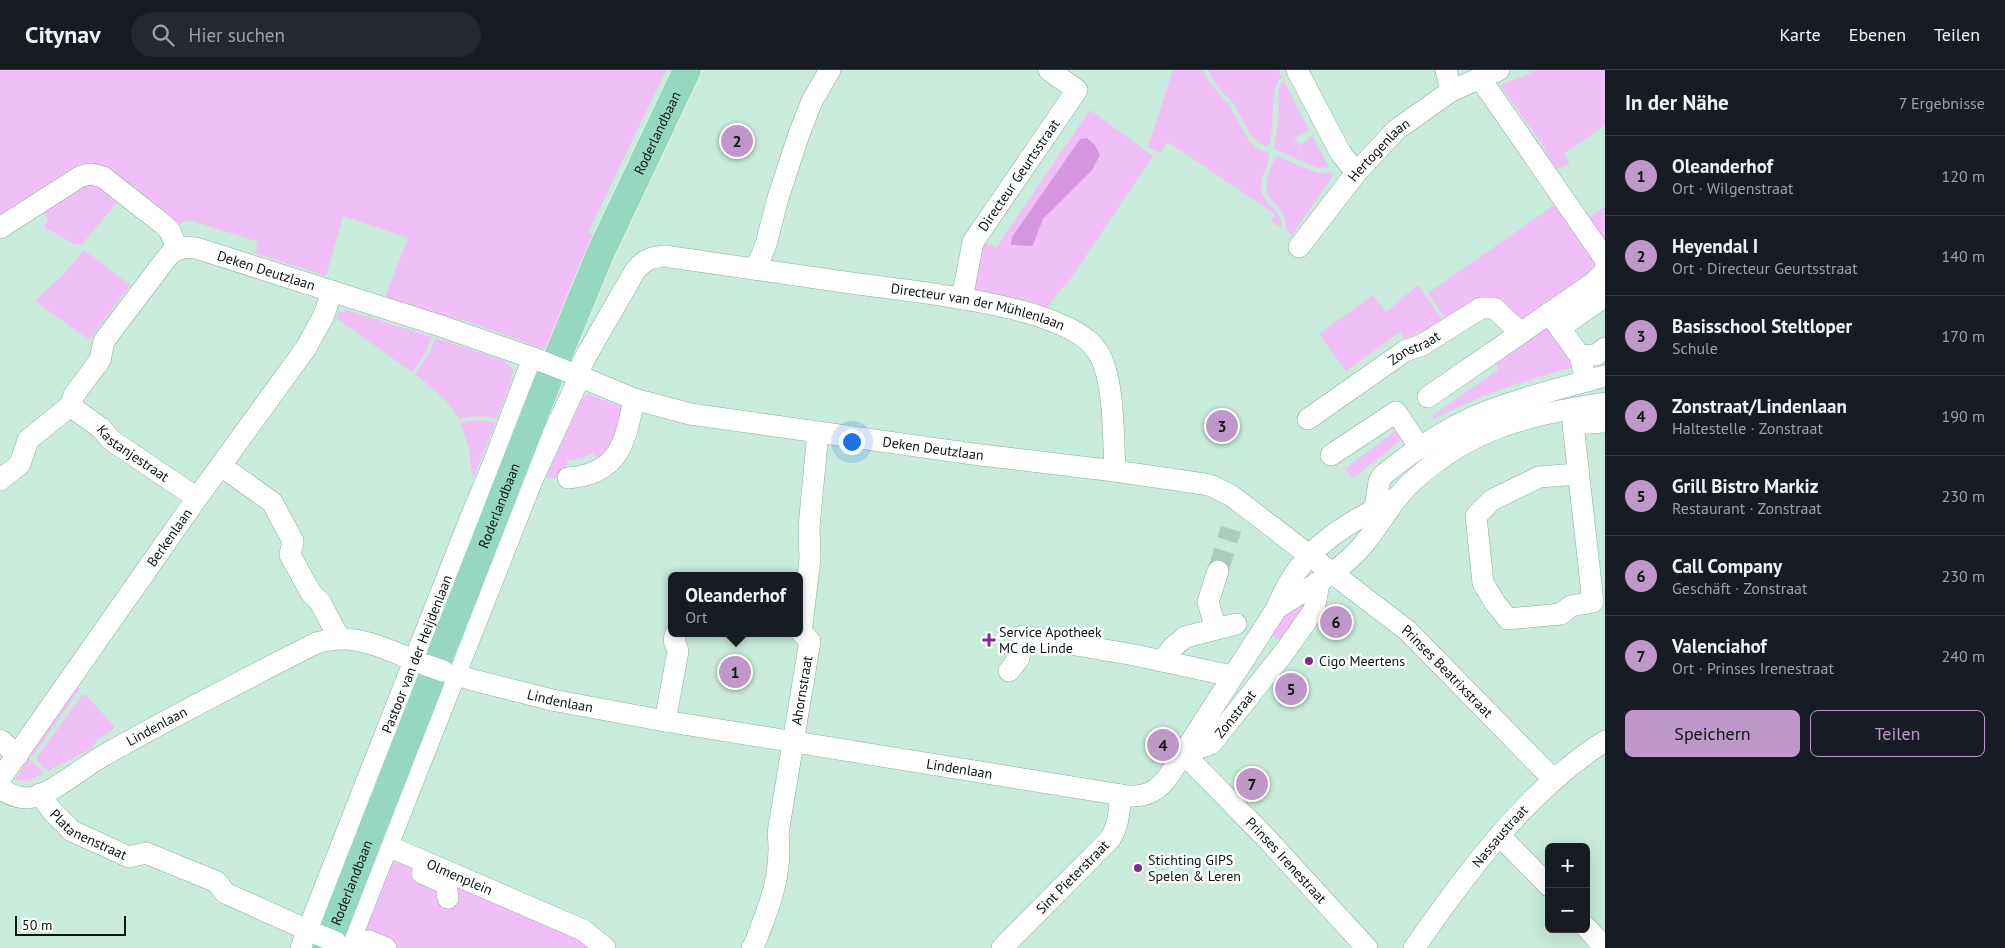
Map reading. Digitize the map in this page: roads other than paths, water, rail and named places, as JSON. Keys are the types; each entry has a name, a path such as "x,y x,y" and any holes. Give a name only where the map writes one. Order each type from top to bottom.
{"main road":[{"name":"Roderlandbaan","path":"329,943 504,492 600,254 687,70"}],"street":[{"path":"756,269 766,244 778,198 799,134 812,101 830,70"},
{"name":"Directeur Geurtsstraat","path":"962,299 974,242 1078,90 1049,70"},
{"path":"1297,70 1340,152 1356,173"},
{"path":"1446,70 1451,91"},
{"name":"Hertogenlaan","path":"1299,247 1356,173 1396,130 1451,91 1490,74 1587,234 1605,259"},
{"path":"0,228 82,176 97,175 108,181 164,225 170,231 177,249 164,262 104,341 100,360 74,395 70,406 28,440 20,464 0,480"},
{"name":"Deken Deutzlaan","path":"177,249 185,247 196,248 332,291 537,360 634,399 690,414 973,454 1115,471"},
{"name":"Directeur van der Mühlenlaan","path":"573,374 586,356 630,280 643,261 653,257 664,256 962,299 1023,312 1049,320 1081,336 1098,351 1106,368 1110,395 1115,471"},
{"path":"1555,320 1604,273 1605,268"},
{"name":"Berkenlaan","path":"0,780 197,498 316,332 332,291"},
{"path":"1428,397 1521,333 1555,320 1605,296"},
{"name":"Zonstraat","path":"1308,419 1405,351 1422,345 1481,308 1494,308 1521,333"},
{"path":"1375,509 1379,482 1382,476 1420,448 1465,422 1503,405 1595,379 1555,320"},
{"path":"1580,356 1596,355 1605,348"},
{"name":"Pastoor van der Heijdenlaan","path":"329,943 388,846 435,668 494,462 537,360"},
{"name":"Pastoor van der Heijdenlaan","path":"329,943 435,668 533,478 576,385 573,374"},
{"path":"568,478 594,472 614,458 624,442 634,399"},
{"name":"Zonstraat","path":"1277,608 1326,579 1362,545 1396,498 1413,480 1434,463 1477,436 1504,424 1526,418 1605,403"},
{"name":"Kastanjestraat","path":"70,406 101,428 111,440 197,498"},
{"path":"1331,455 1396,412 1420,448"},
{"path":"1578,474 1539,477 1492,500 1476,516 1483,583 1495,603 1508,619 1561,614 1571,606 1593,602 1573,424 1605,422"},
{"name":"Ahornstraat","path":"803,610 810,559 809,527 818,432"},
{"path":"221,466 272,502 293,541 290,555 311,593 320,602 339,638"},
{"path":"1115,471 1212,486 1232,496 1310,555 1326,579"},
{"name":"Zonstraat","path":"1121,795 1141,796 1157,789 1183,753 1277,608 1284,590 1310,555 1326,539 1354,520 1396,498"},
{"path":"1162,661 1172,648 1185,637 1226,626 1208,602 1218,571"},
{"name":"Zonstraat","path":"1183,753 1211,744 1286,650 1314,610 1326,579"},
{"name":"Prinses Beatrixstraat","path":"1326,579 1408,631 1554,780"},
{"name":"Ahornstraat","path":"752,948 772,898 777,877 781,851 778,833 810,641 803,635"},
{"path":"1009,671 1019,658 1022,636 1131,654 1232,676"},
{"path":"665,721 678,651 675,637"},
{"name":"Lindenlaan","path":"40,794 108,754 308,647 316,643 339,638 369,644 435,668 552,700 665,721 1121,795"},
{"path":"0,740 18,755"},
{"name":"Nassaustraat","path":"1414,948 1456,890 1500,836 1554,780 1605,741"},
{"name":"Prinses Irenestraat","path":"1183,753 1268,840 1367,948"},
{"name":"Platanenstraat","path":"0,788 6,793 29,798 40,794 52,811 72,831 129,857 146,853 217,882 225,893 329,943"},
{"name":"Sint Pieterstraat","path":"1002,948 1110,839 1115,832 1121,795"},
{"path":"1500,836 1545,882"},
{"name":"Olmenplein","path":"388,846 400,864 446,884 448,898"},
{"name":"Olmenplein","path":"388,846 583,930 605,948"},
{"path":"1590,931 1605,948"},
{"path":"329,943 369,941 386,948"}],"tunnel":[{"path":"1218,571 1231,529"}],"place":[{"name":"Heyendal I","path":"737,141"},
{"name":"Basisschool Steltloper","path":"1222,426"},
{"name":"Call Company","path":"1336,622"},
{"name":"Service Apotheek MC de Linde","path":"989,640"},
{"name":"Cigo Meertens","path":"1309,661"},
{"name":"Oleanderhof","path":"735,672"},
{"name":"Grill Bistro Markiz","path":"1291,689"},
{"name":"Zonstraat/Lindenlaan","path":"1163,745"},
{"name":"Valenciahof","path":"1252,784"},
{"name":"Stichting GIPS Spelen & Leren","path":"1138,868"}]}
